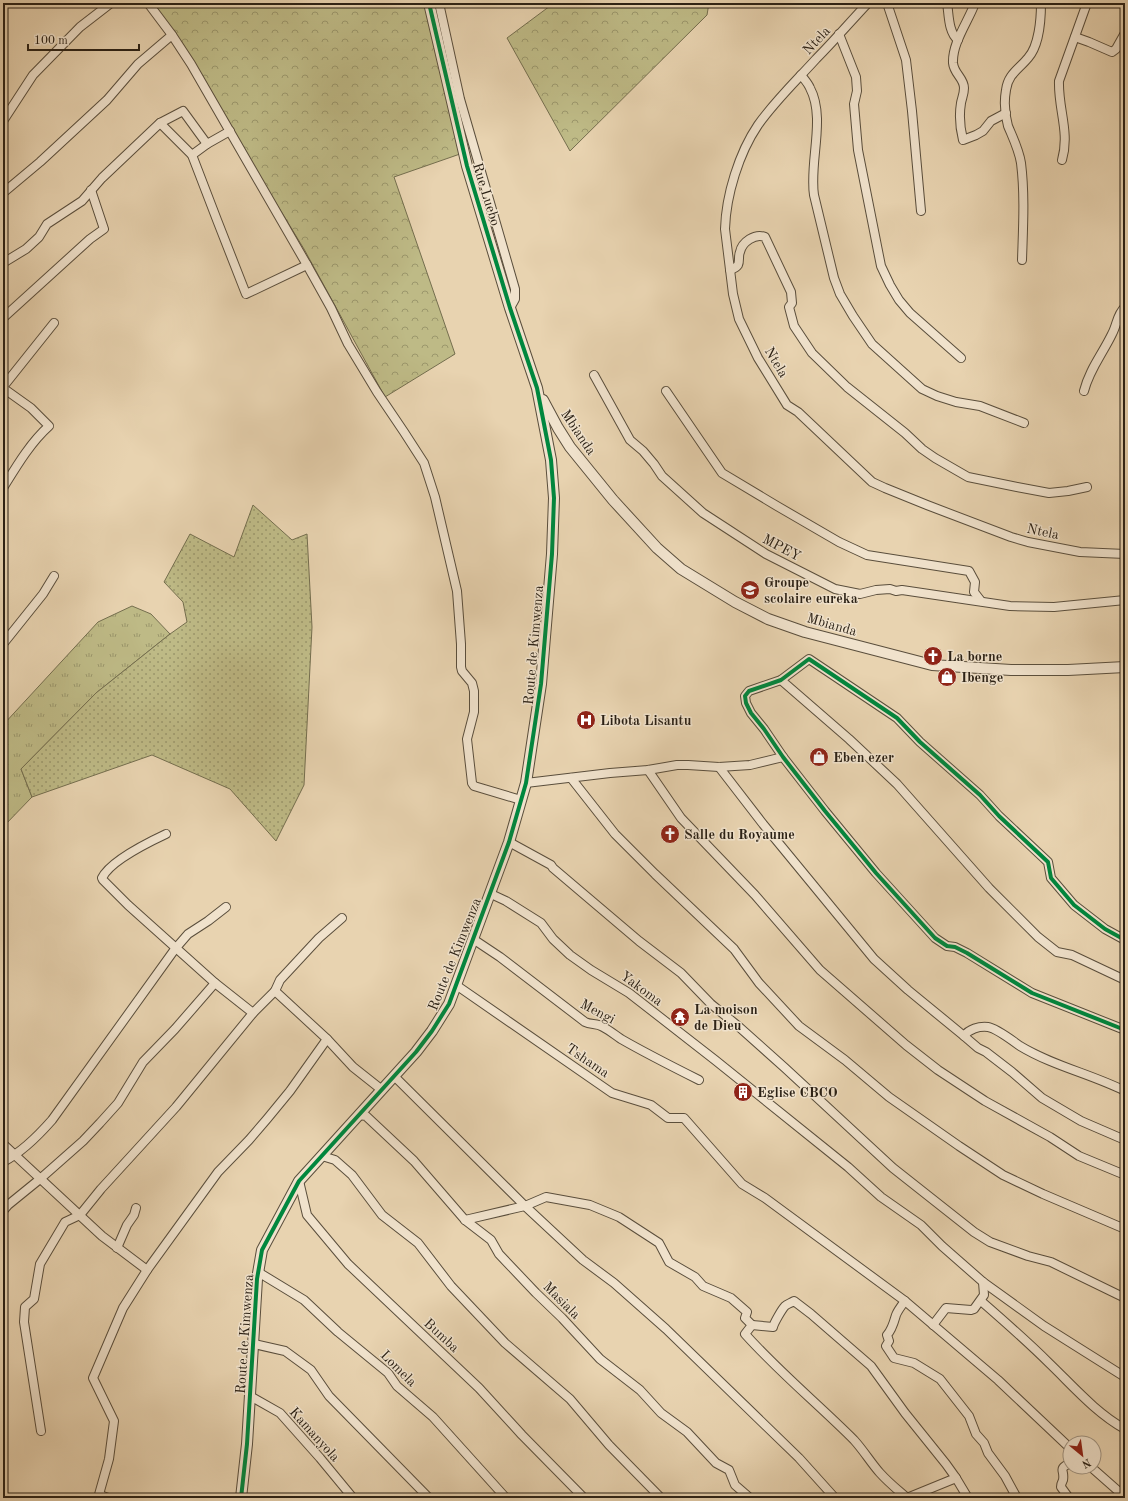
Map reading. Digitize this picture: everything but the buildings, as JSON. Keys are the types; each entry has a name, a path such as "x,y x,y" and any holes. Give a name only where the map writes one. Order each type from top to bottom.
{"street":[{"path":"3,122 33,75 80,27 111,3"},
{"path":"148,3 191,64 307,265 331,308 348,344 376,392 424,464 435,496 457,593 461,644 461,667 462,671 472,682 473,687 474,712 467,739 472,783 474,786 521,800"},
{"name":"Rue Luebo","path":"429,3 467,166 510,308 537,388"},
{"path":"439,3 460,99 515,289 515,299 510,308"},
{"name":"Ntela","path":"868,3 774,104 758,126 747,146 738,168 726,218 725,229 732,294 739,319 758,358 787,405 798,412 872,482 927,505 1028,542 1080,552 1125,554"},
{"path":"887,3 906,60 921,211"},
{"path":"947,3 952,31 955,38 958,40"},
{"path":"976,3 958,40 953,62 954,70 964,82 964,97 961,102 963,140 976,136 983,131 992,120 1006,113"},
{"path":"1022,260 1023,206 1021,164 1008,124 1006,113 1006,90 1013,72 1028,58 1033,51 1041,20 1042,3"},
{"path":"1062,160 1066,137 1058,92 1059,81 1087,3"},
{"path":"839,34 856,77 857,91 854,104 858,150 881,266 896,295 910,314 961,358"},
{"path":"1075,37 1112,52 1116,49 1125,34"},
{"path":"3,193 40,162 107,100 138,64 172,35"},
{"path":"801,75 810,88 816,111 812,182 814,195 834,278 840,294 853,316 872,344 922,389 956,402 980,406 1024,423"},
{"path":"3,263 26,250 39,237 47,224 77,205 102,178 160,124 183,111 207,144"},
{"path":"160,124 192,155 246,294 307,265"},
{"path":"192,155 207,144 230,131"},
{"path":"3,318 90,239 104,229 92,190"},
{"path":"730,270 735,268 738,264 741,248 746,242 756,236 765,238 791,292 792,303 789,307 794,326 812,353 847,387 900,428 922,449 935,458 968,477 1017,487 1049,493 1087,487"},
{"path":"1084,391 1087,380 1113,332 1120,311 1125,306"},
{"path":"3,488 18,465 49,426 31,408 3,387 54,324"},
{"name":"MPEY","path":"594,375 630,440 643,451 662,476 702,514 766,554 835,589 860,594 876,590 902,590 1010,606 1054,607 1125,600"},
{"name":"Route de Kimwenza","path":"241,1498 247,1444 258,1272 262,1250 299,1181 395,1077 432,1031 447,1008 491,894 509,842 526,783 541,684 552,554 554,498 551,460 537,388"},
{"name":"Mbianda","path":"537,388 570,447 613,500 658,548 681,569 735,602 768,619 805,632 932,665 1011,670 1068,670 1125,667"},
{"path":"666,392 725,475 839,542 867,555 969,571 975,582 974,592 981,601"},
{"path":"3,644 43,594 54,576"},
{"path":"1125,940 1105,929 1074,905 1051,878 1048,862 980,796 888,711 809,659 781,680 749,691 745,696 746,703 751,713 825,811 866,862 935,938 947,946 955,947 967,953 1032,993 1125,1030"},
{"path":"781,680 897,784 989,888 1038,937 1057,952 1072,955 1125,980"},
{"path":"526,783 688,765 719,767 750,765 783,757"},
{"path":"719,767 763,824 869,954 908,990 978,1048 986,1052 1012,1072 1053,1106 1125,1140"},
{"path":"648,770 680,818 755,895 820,970 906,1045 938,1070 1079,1156 1125,1175"},
{"path":"571,778 615,834 734,949 759,983 799,1026 845,1060 889,1097 1003,1175 1039,1193 1125,1229"},
{"path":"166,834 150,841 126,856 104,873 102,878 108,886 175,949 253,1013"},
{"path":"509,842 551,864 553,868 640,941 681,973 711,1004 785,1068 893,1168 974,1232 990,1242 1028,1256 1051,1262 1125,1298"},
{"name":"Yakoma","path":"491,894 506,901 540,923 553,939 570,955 591,970 629,993 848,1167 880,1197 923,1227 983,1282 1044,1326 1125,1377"},
{"path":"3,1162 15,1156 43,1131 52,1120 175,949 188,934 226,907"},
{"path":"41,1431 24,1322 26,1307 34,1299 40,1264 65,1222 80,1215 101,1189 176,1107 253,1013 275,991 285,974 319,938 342,918"},
{"name":"Mengi","path":"473,939 500,957 585,1022 595,1023 604,1027 665,1064 699,1080"},
{"path":"3,1211 8,1204 40,1179 83,1141 100,1123 118,1103 143,1062 175,1029 215,983"},
{"name":"Tshama","path":"456,985 612,1093 651,1105 668,1118 684,1118 743,1185 765,1198 905,1301 998,1380 1062,1440"},
{"path":"275,991 327,1039 353,1067 382,1090"},
{"path":"964,1036 967,1032 976,1028 990,1027 1026,1050 1061,1066 1125,1091"},
{"path":"102,1497 114,1421 93,1378 123,1308 146,1270 218,1172 250,1140 290,1091 327,1039"},
{"path":"395,1077 525,1206 583,1260 614,1283 666,1329 799,1458 835,1498"},
{"name":"Masiala","path":"359,1115 366,1116 414,1161 465,1220 491,1240 499,1254 600,1359 640,1390 661,1413 688,1432 716,1463 729,1470 735,1485 750,1498"},
{"path":"3,1144 117,1248 146,1270"},
{"path":"322,1156 335,1160 352,1175 382,1214 418,1243 451,1286 500,1338 570,1399 609,1446 661,1498"},
{"name":"Bumba","path":"299,1181 307,1215 348,1264 479,1388 522,1435 584,1498"},
{"path":"465,1220 525,1206 546,1197 590,1204 619,1217 659,1244 669,1262 695,1277 702,1286 731,1298 747,1312 745,1318 752,1325 773,1327 774,1322 781,1314 784,1307 795,1301 871,1366 905,1413 956,1478 968,1498"},
{"path":"117,1248 136,1208"},
{"name":"Lomela","path":"258,1272 304,1300 338,1332 388,1373 397,1386 433,1417 506,1498"},
{"path":"933,1325 946,1308 971,1310 974,1308 981,1301 985,1293 983,1282"},
{"path":"905,1301 896,1314 896,1319 887,1335 889,1342 886,1346 894,1358 914,1363 940,1379 969,1416 976,1434 984,1443 988,1453 1005,1476 1017,1498"},
{"path":"981,1301 1049,1363 1073,1388 1113,1422 1125,1429"},
{"path":"752,1325 745,1334 769,1360 858,1445 879,1472 895,1489 907,1498 956,1478"},
{"path":"254,1344 285,1351 311,1370 329,1396 429,1498"},
{"name":"Kamanyola","path":"250,1396 280,1413 353,1498"},
{"path":"1062,1475 1063,1479 1061,1487 1069,1498"},
{"path":"1100,1475 1125,1497"}],"green space":[{"path":"154,3 424,3 460,154 394,177 455,354 385,397 304,249"},
{"path":"554,3 709,3 707,15 570,151 507,38"},
{"path":"253,505 292,540 307,534 312,627 304,785 276,841 230,789 152,755 32,797 21,769 96,693 187,622 183,602 164,582 190,534 234,557"},
{"path":"132,606 151,614 170,634 96,693 21,769 32,797 3,827 3,725 98,622"}],"cycle path":[{"path":"241,1498 247,1444 257,1279 262,1250 299,1181 416,1052 432,1031 449,1004 509,842 526,783 541,684 552,554 554,498 551,460 537,388 510,308 467,166 429,3"},
{"path":"1125,940 1105,929 1074,905 1051,878 1048,862 999,816 980,795 920,742 897,718 809,659 781,680 749,691 745,696 746,703 751,713 825,811 876,873 935,938 947,946 955,947 967,953 1032,993 1125,1030"}],"place":[{"name":"Groupe scolaire eureka","path":"750,590"},
{"name":"La borne","path":"933,656"},
{"name":"Ibenge","path":"947,677"},
{"name":"Libota Lisantu","path":"586,720"},
{"name":"Eben ezer","path":"819,757"},
{"name":"Salle du Royaume","path":"670,834"},
{"name":"La moison de Dieu","path":"680,1017"},
{"name":"Eglise CBCO","path":"743,1092"}]}
